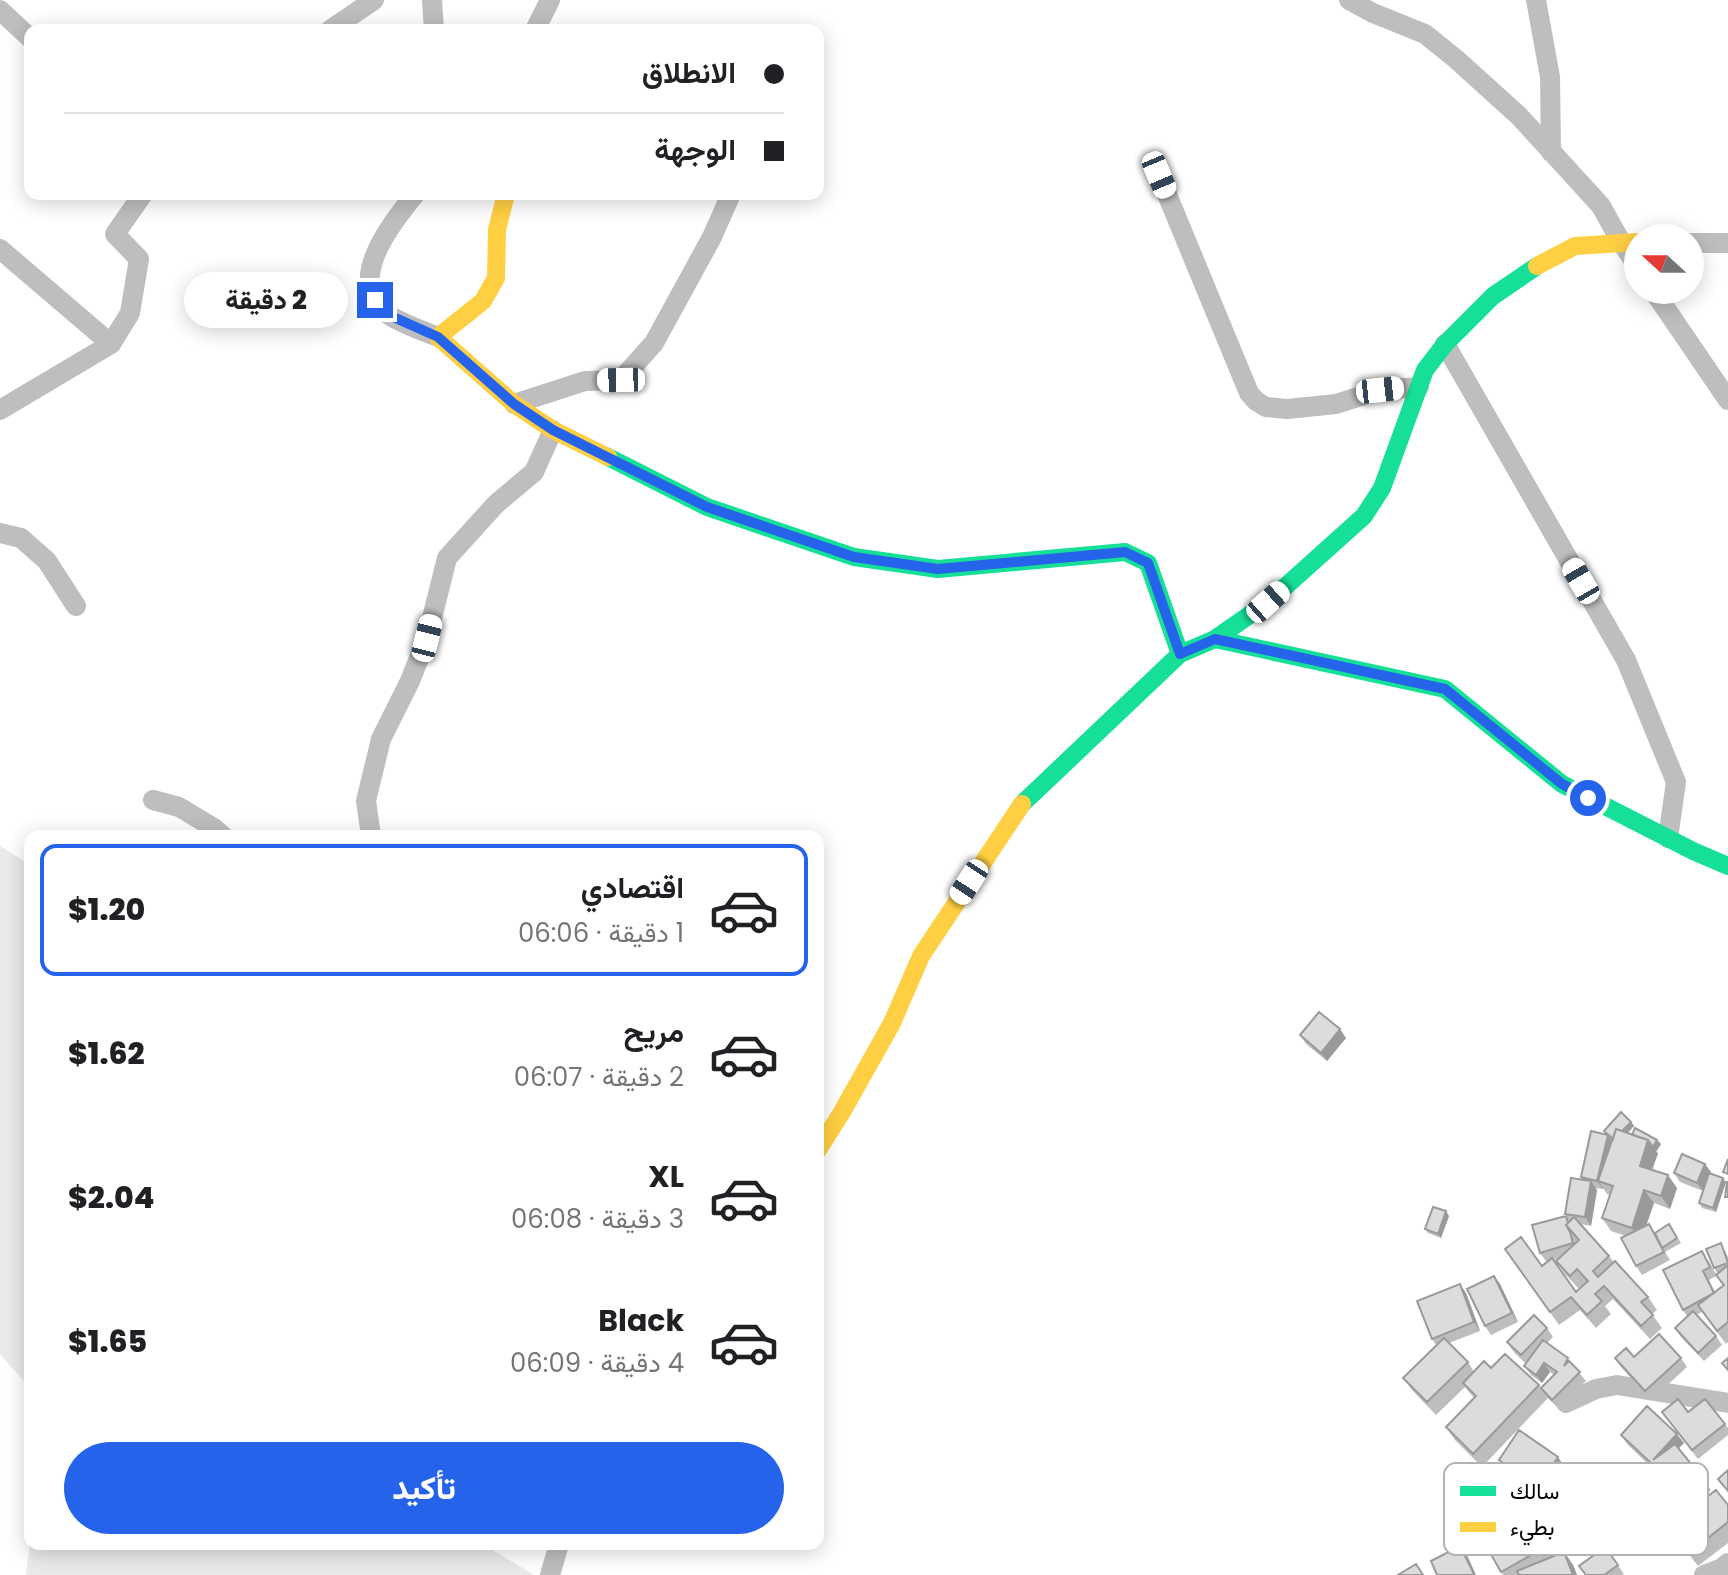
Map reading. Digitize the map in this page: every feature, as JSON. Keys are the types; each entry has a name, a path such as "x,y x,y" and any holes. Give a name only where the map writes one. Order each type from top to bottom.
{"street":[{"path":"339,24 374,0"},
{"path":"432,0 434,24"},
{"path":"538,24 550,0"},
{"path":"1349,0 1425,34 1456,59 1519,116 1624,236"},
{"path":"1536,0 1550,77 1551,152"},
{"path":"0,10 24,32"},
{"path":"1159,175 1249,393 1256,401 1266,407 1287,409 1336,404 1380,390 1419,387"},
{"path":"0,410 111,344 130,313 139,259 115,234 139,200"},
{"path":"410,200 386,232 373,258 370,286 375,300 391,316 438,337 514,404 553,430 707,507 854,557 938,569 1125,552 1148,563 1180,654"},
{"path":"438,337 483,301 496,278 497,230 504,200"},
{"path":"514,404 585,381 621,380 654,343 712,237 728,200"},
{"path":"824,1140 892,1023 921,956 1018,808 1180,654 1215,639 1268,602 1364,516 1382,488 1425,370 1445,344 1493,296 1542,263 1575,246 1624,242"},
{"path":"1704,243 1728,243"},
{"path":"0,249 111,344"},
{"path":"1663,304 1728,400"},
{"path":"1445,344 1626,660 1676,782 1668,838"},
{"path":"370,830 366,801 381,739 427,638 447,558 496,504 534,472 553,430"},
{"path":"0,533 21,538 47,561 76,606"},
{"path":"1215,639 1445,689 1562,784 1728,866"},
{"path":"153,800 179,807 216,830"},
{"path":"1566,1403 1596,1389 1617,1385 1728,1403"},
{"path":"550,1575 557,1550"}],"shaded area":[{"path":"0,846 24,861 24,1381 0,1354"},
{"path":"29,1550 493,1550 534,1575 26,1575"}],"building":[{"path":"1319,1012 1340,1029 1321,1053 1300,1035"},
{"path":"1621,1112 1631,1122 1622,1131 1616,1129 1613,1139 1604,1131"},
{"path":"1635,1128 1657,1140 1653,1147 1648,1140 1632,1135"},
{"path":"1616,1129 1648,1140 1640,1166 1668,1175 1661,1196 1644,1190 1632,1228 1602,1218 1613,1186 1598,1181"},
{"path":"1591,1131 1608,1135 1597,1181 1581,1177"},
{"path":"1682,1154 1705,1164 1697,1183 1674,1173"},
{"path":"1709,1173 1723,1178 1713,1208 1699,1203"},
{"path":"1571,1178 1591,1181 1585,1217 1565,1214"},
{"path":"1433,1207 1446,1211 1438,1234 1425,1229"},
{"path":"1566,1216 1573,1243 1540,1253 1532,1225"},
{"path":"1574,1217 1609,1256 1593,1271 1598,1277 1615,1261 1648,1297 1641,1302 1653,1315 1641,1326 1604,1286 1595,1294 1602,1301 1587,1315 1571,1297 1550,1312 1505,1249 1521,1237 1542,1266 1552,1258 1576,1292 1588,1281 1577,1269 1570,1276 1556,1261 1579,1240 1566,1225"},
{"path":"1649,1224 1664,1252 1636,1266 1621,1238"},
{"path":"1669,1224 1677,1238 1662,1248 1655,1233"},
{"path":"1721,1243 1728,1263 1714,1268 1706,1249"},
{"path":"1702,1251 1710,1267 1703,1271 1714,1293 1683,1310 1663,1270"},
{"path":"1728,1265 1728,1322 1717,1331 1698,1305 1724,1285 1716,1275"},
{"path":"1494,1276 1512,1313 1485,1326 1467,1289"},
{"path":"1460,1284 1474,1322 1432,1339 1417,1301"},
{"path":"1693,1311 1716,1336 1698,1353 1675,1328"},
{"path":"1534,1315 1547,1328 1521,1355 1507,1342"},
{"path":"1659,1334 1681,1358 1645,1391 1615,1358 1626,1348 1634,1357"},
{"path":"1444,1338 1468,1362 1427,1402 1403,1378"},
{"path":"1543,1340 1568,1358 1564,1366 1569,1361 1580,1372 1552,1400 1541,1388 1557,1372 1544,1363 1536,1375 1524,1366"},
{"path":"1505,1354 1539,1385 1473,1454 1446,1427 1476,1396 1463,1383 1484,1361 1491,1368"},
{"path":"1678,1399 1688,1412 1705,1399 1725,1424 1692,1450 1662,1412"},
{"path":"1647,1406 1677,1434 1653,1460 1675,1444 1690,1463 1651,1463 1621,1435"},
{"path":"1519,1430 1558,1457 1554,1463 1504,1463 1499,1460"},
{"path":"1728,1470 1728,1491 1718,1479"},
{"path":"1716,1490 1728,1505 1728,1522 1708,1538 1708,1496"},
{"path":"1444,1554 1464,1555 1474,1574 1437,1575 1431,1561"},
{"path":"1491,1555 1531,1555 1501,1572"},
{"path":"1557,1555 1565,1555 1573,1575 1519,1575 1517,1571"},
{"path":"1594,1555 1611,1555 1618,1565 1604,1575 1586,1575 1579,1566"},
{"path":"1416,1564 1423,1575 1398,1575"}],"traffic: fast":[{"path":"1022,804 1180,654 1215,639 1268,602 1364,516 1382,488 1425,370 1445,344 1493,296 1537,266"},
{"path":"608,457 707,507 854,557 938,569 1125,552 1148,563 1180,654"},
{"path":"1215,639 1445,689 1562,784 1728,866"}],"traffic: slow":[{"path":"504,200 497,230 496,278 483,301 438,337 514,404 553,430 608,457"},
{"path":"1537,266 1575,246 1624,243"},
{"path":"824,1140 892,1023 921,956 1022,804"}],"route":[{"path":"375,300 391,316 438,337 514,404 553,430 707,507 854,557 938,569 1125,552 1148,563 1180,654 1215,639 1445,689 1562,784 1588,798"}]}
